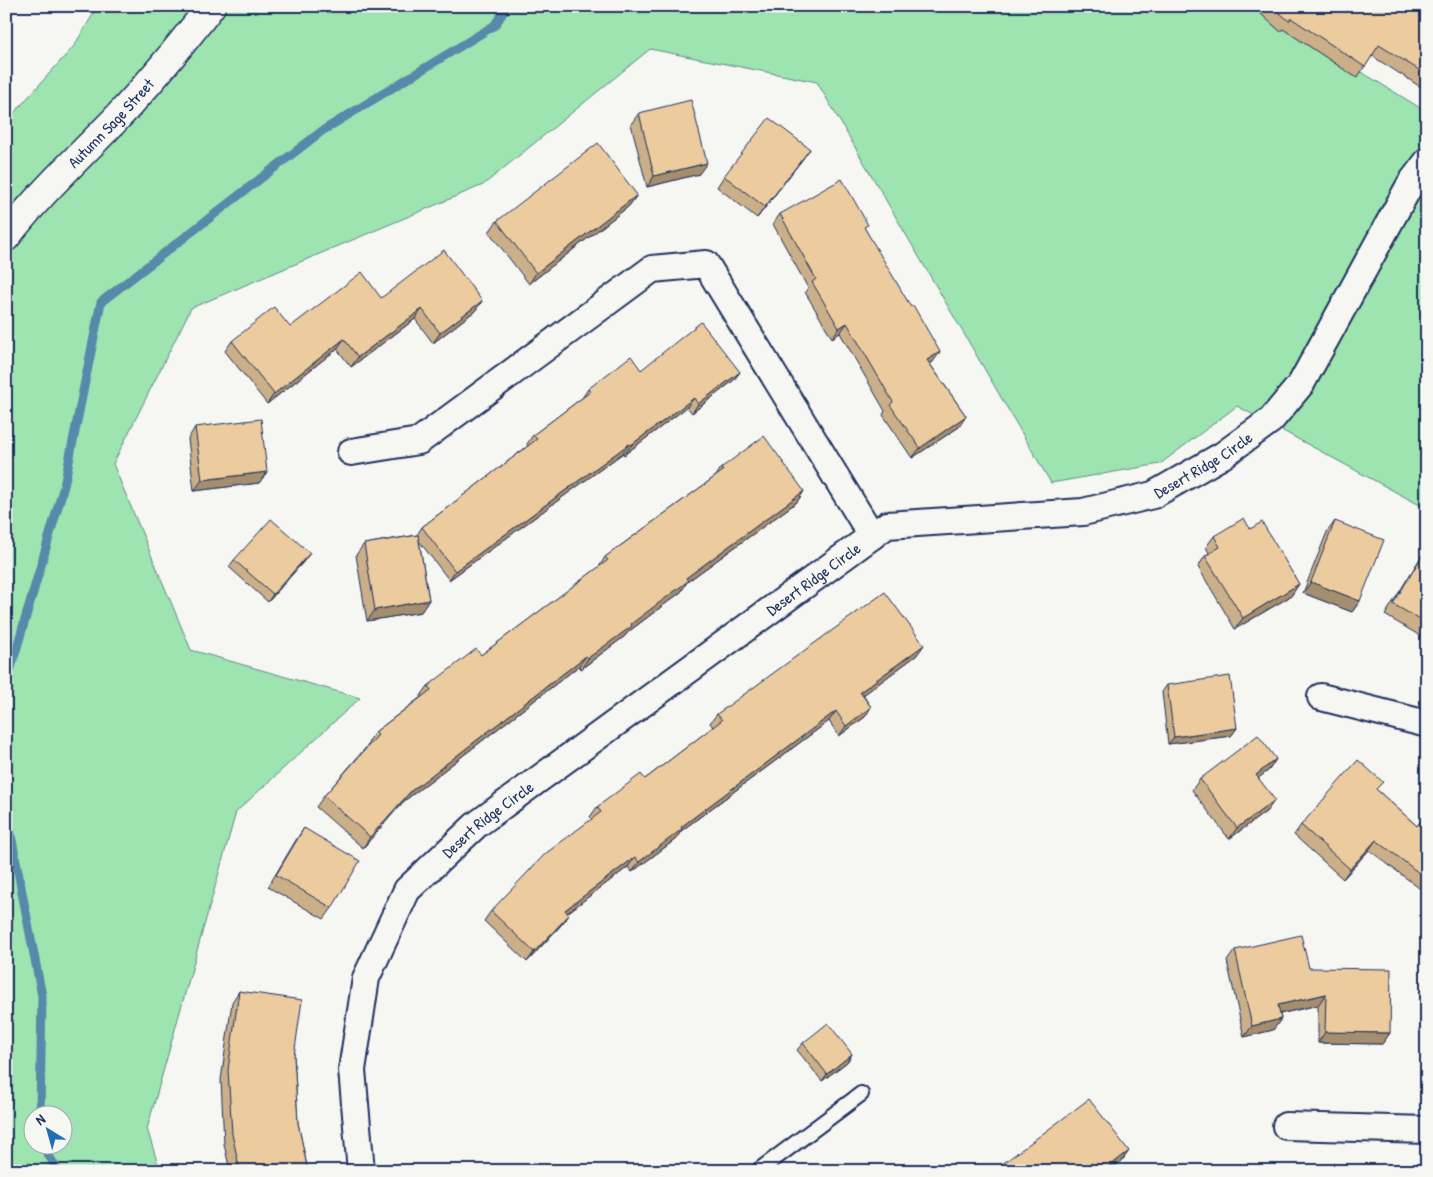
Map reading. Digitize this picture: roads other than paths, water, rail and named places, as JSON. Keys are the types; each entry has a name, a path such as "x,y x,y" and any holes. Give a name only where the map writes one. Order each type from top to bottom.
{"street":[{"name":"Autumn Sage Street","path":"6,237 40,195 116,118 181,45 211,6"},
{"name":"Desert Ridge Circle","path":"361,1171 352,1070 366,978 407,890 476,825 887,525 1082,512 1153,495 1224,455 1271,420 1301,384 1411,183 1427,162"},
{"path":"352,452 419,441 652,269 706,264 872,536"},
{"path":"1321,697 1427,724"},
{"path":"1286,1126 1427,1130"}],"lane":[{"path":"758,1171 861,1094"}],"waterway":[{"path":"6,685 64,486 101,302 322,131 495,25 507,6"},
{"path":"6,809 42,996 40,1104"},
{"path":"48,1154 58,1171"}]}
